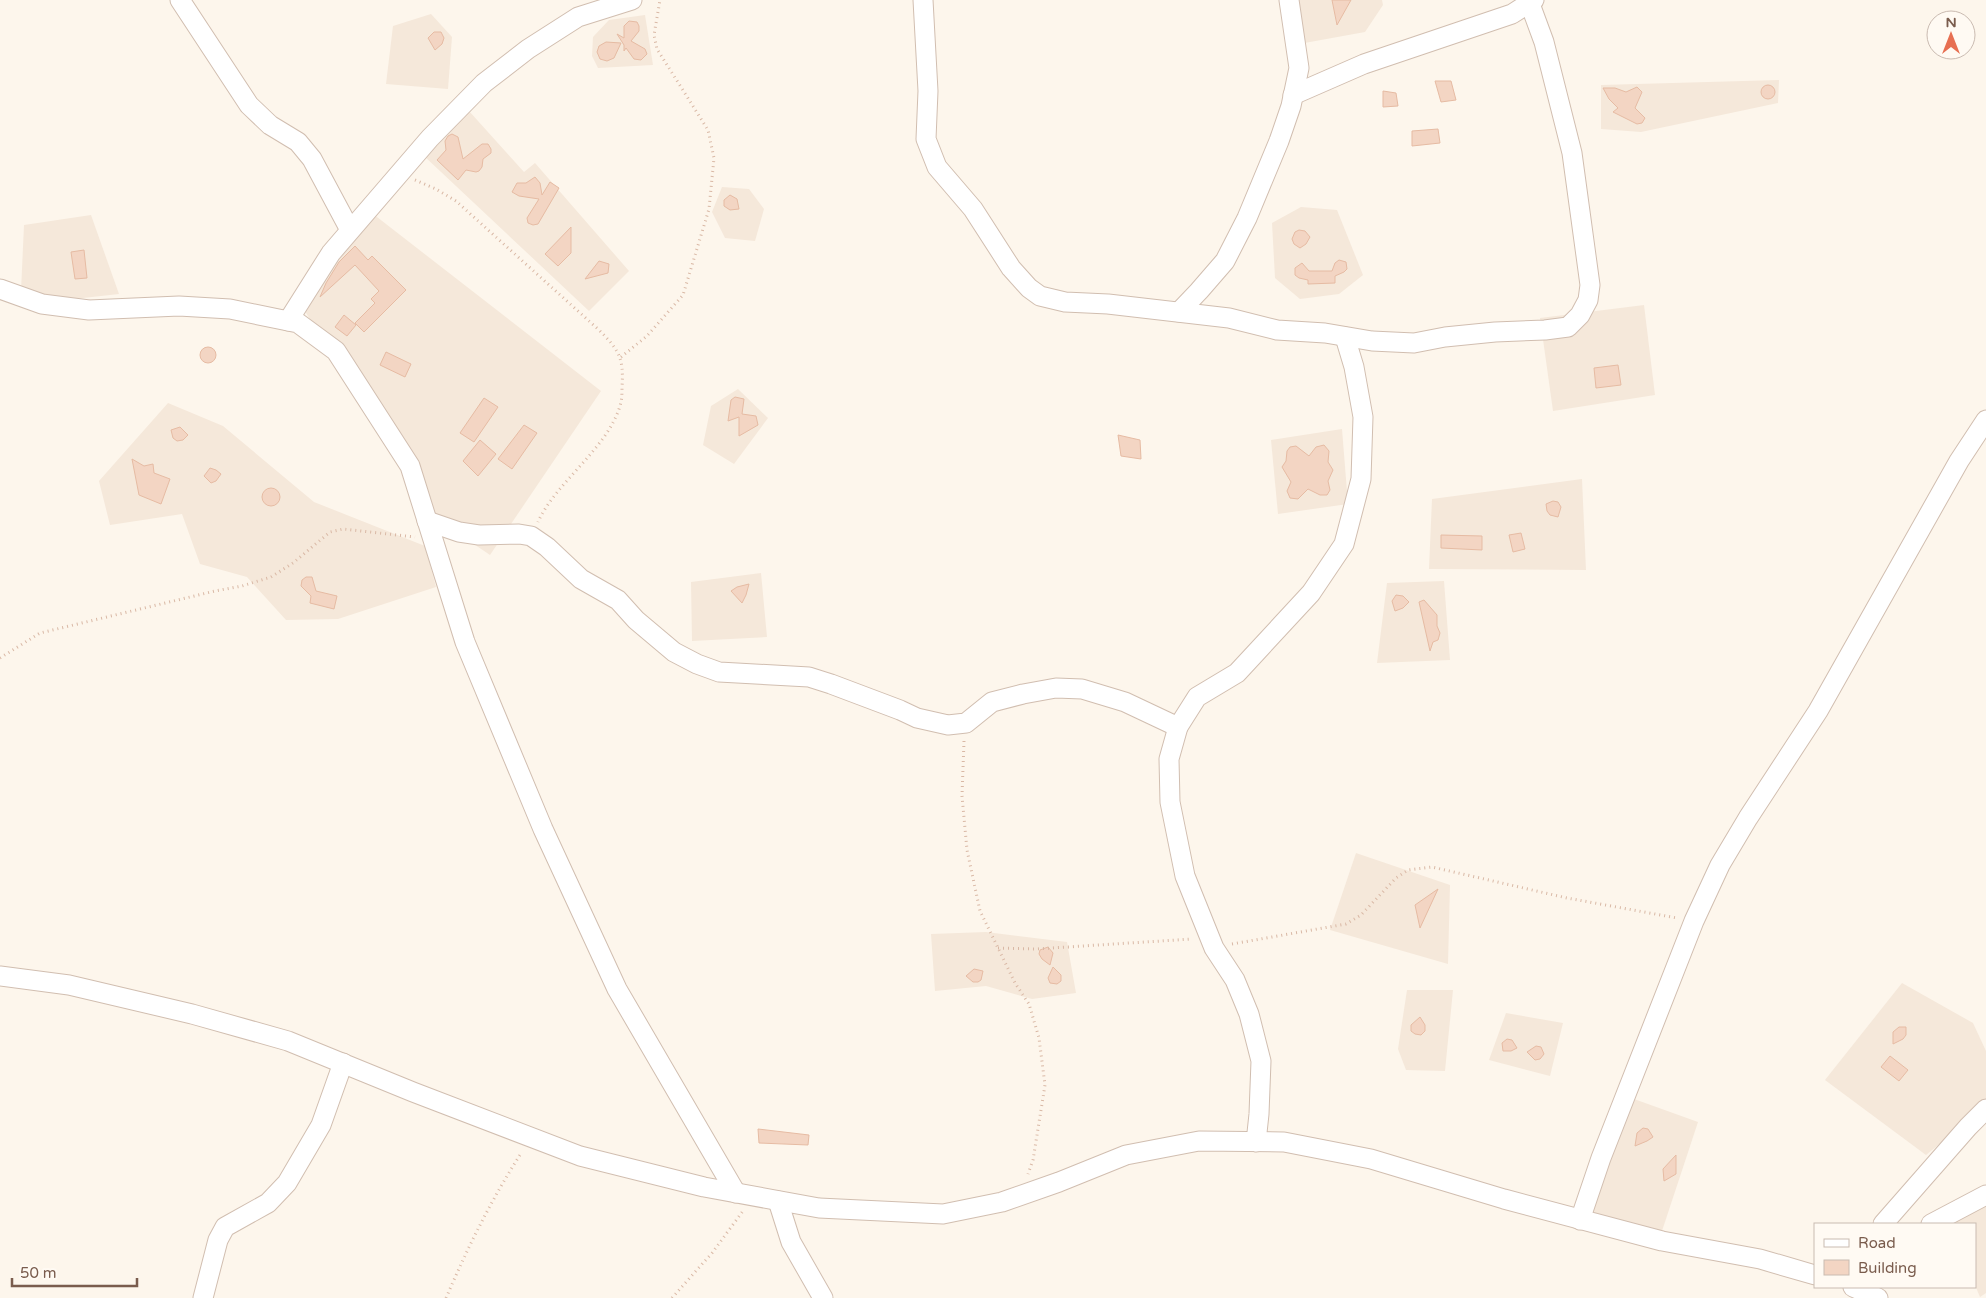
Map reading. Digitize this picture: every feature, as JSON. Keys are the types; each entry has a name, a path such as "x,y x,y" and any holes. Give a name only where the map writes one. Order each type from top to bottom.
{"street":[{"path":"180,0 249,105 270,125 298,142 312,158 350,230"},
{"path":"288,321 331,253 430,138 484,83 528,49 578,17 632,0"},
{"path":"923,0 928,91 926,139 937,166 973,209 1011,268 1028,288 1040,296 1065,302 1108,304 1229,318 1277,330 1372,341 1414,343 1445,337 1568,327 1580,315 1588,300 1590,285 1572,153 1532,2 1512,14 1364,64 1293,95"},
{"path":"1179,312 1225,261 1247,218 1279,141 1293,95 1298,68 1289,0"},
{"path":"0,289 42,304 89,310 179,306 230,309 298,323 336,350 410,466 465,642 543,829 617,989 745,1194"},
{"path":"1256,1142 1261,1061 1249,1014 1235,980 1212,943 1185,876 1170,802 1169,759 1178,727 1197,697 1236,674 1311,593 1344,544 1360,479 1363,417 1354,367 1345,337"},
{"path":"1580,1220 1601,1158 1694,921 1720,865 1818,710 1959,461 1986,420"},
{"path":"430,530 479,535 519,534 531,536 547,547 581,579 618,600 636,620 674,652 697,664 719,672 810,677 925,720 948,725 966,724 992,702 1056,688 1082,689 1125,702 1178,727"},
{"path":"0,976 69,985 192,1014 288,1041 580,1156 704,1187 819,1208 943,1214 1002,1202 1126,1155 1199,1142 1284,1142 1371,1159 1504,1199 1662,1242 1760,1259 1814,1275"},
{"path":"202,1298 218,1240 225,1227 268,1202 287,1184 321,1125 344,1063"},
{"path":"1885,1223 1968,1127 1986,1109"},
{"path":"1933,1223 1986,1195"},
{"path":"778,1201 791,1242 823,1298"},
{"path":"1855,1288 1878,1298"}],"path":[{"path":"621,357 647,336 683,295 709,209 714,158 708,130 657,49 654,34 660,0"},
{"path":"399,174 436,189 456,200 599,330 613,344 621,357 623,365 621,406 614,420 584,462 543,510 531,536"},
{"path":"0,658 40,633 242,586 271,577 293,563 330,532 343,529 430,530"},
{"path":"966,724 962,796 967,850 980,911 1015,984 1029,1004 1039,1038 1045,1085 1033,1160 1020,1196"},
{"path":"998,948 1212,943 1346,924 1361,915 1396,878 1408,870 1432,867 1567,898 1694,921"},
{"path":"446,1298 466,1252 501,1185 532,1137"},
{"path":"672,1298 712,1253 745,1194"}],"shaded area":[{"path":"1295,0 1382,0 1383,5 1365,32 1299,44"},
{"path":"431,14 452,37 448,89 386,84 393,26"},
{"path":"645,15 653,65 598,68 592,56 593,37 609,20"},
{"path":"1779,80 1778,103 1641,132 1601,129 1601,85"},
{"path":"469,111 524,172 535,163 629,271 589,311 424,156"},
{"path":"722,187 749,189 764,209 755,241 725,238 712,212"},
{"path":"1301,207 1337,210 1363,275 1339,294 1300,299 1275,278 1272,223"},
{"path":"368,210 601,391 490,555 431,515 303,308"},
{"path":"91,215 119,294 56,301 21,291 24,225"},
{"path":"1644,305 1655,395 1553,411 1540,318"},
{"path":"738,389 768,418 734,464 703,445 711,406"},
{"path":"168,403 223,426 314,502 425,546 436,587 338,619 286,620 247,577 200,564 182,514 110,525 99,481"},
{"path":"1342,429 1348,504 1278,514 1271,440"},
{"path":"1582,479 1586,570 1429,569 1432,499"},
{"path":"761,573 767,637 692,641 691,582"},
{"path":"1444,581 1450,660 1377,663 1387,583"},
{"path":"1356,853 1450,885 1448,964 1330,930"},
{"path":"986,932 1067,942 1076,993 1032,999 986,986 935,991 931,934"},
{"path":"1902,983 1973,1023 1986,1051 1986,1106 1926,1155 1825,1080"},
{"path":"1407,990 1453,990 1445,1071 1406,1070 1398,1049"},
{"path":"1506,1013 1563,1023 1550,1076 1489,1060"},
{"path":"1634,1099 1698,1122 1661,1234 1583,1216"},
{"path":"1986,1203 1986,1293 1980,1297 1976,1287 1976,1223 1952,1223"}],"building":[{"path":"1332,0 1351,0 1337,25"},
{"path":"629,21 637,22 639,26 639,31 631,41 645,49 647,54 641,60 634,59 626,48 624,51 624,45 617,34 624,38 624,26"},
{"path":"434,32 441,32 444,38 442,44 435,50 428,38"},
{"path":"606,42 621,43 614,58 607,61 600,59 597,52 599,46"},
{"path":"1435,81 1451,81 1456,100 1441,102"},
{"path":"1765,85 1771,85 1775,92 1771,99 1765,99 1761,95 1761,89"},
{"path":"1637,87 1642,92 1635,108 1645,118 1642,123 1637,124 1613,112 1618,108 1609,99 1603,88 1615,88 1626,92"},
{"path":"1383,91 1396,93 1398,106 1383,107"},
{"path":"1438,129 1440,143 1412,146 1412,131"},
{"path":"452,134 458,137 463,159 482,144 488,144 491,149 491,153 483,159 482,167 479,171 466,170 458,180 437,160 446,150 445,141"},
{"path":"535,177 540,183 542,195 550,182 559,188 538,224 533,225 528,223 527,218 539,199 519,196 512,192 517,183 526,183"},
{"path":"730,195 737,199 739,209 730,210 724,206 724,200"},
{"path":"571,227 571,253 558,266 545,254"},
{"path":"1299,230 1305,231 1310,237 1306,244 1300,248 1294,244 1292,239 1295,232"},
{"path":"355,246 368,260 372,256 406,290 364,332 355,323 375,303 371,299 379,291 355,265 320,297 339,262"},
{"path":"84,250 87,278 75,279 71,252"},
{"path":"1339,260 1346,262 1347,269 1335,276 1335,283 1308,284 1308,280 1295,275 1295,268 1302,263 1309,271 1332,271 1335,263"},
{"path":"599,261 609,264 608,273 585,279"},
{"path":"344,315 356,325 347,336 335,327"},
{"path":"205,347 211,347 216,352 214,361 205,363 200,358 200,352"},
{"path":"386,352 411,364 405,377 380,365"},
{"path":"1618,365 1621,385 1596,388 1594,368"},
{"path":"735,397 744,399 742,414 756,416 758,425 739,436 739,417 728,421 731,400"},
{"path":"484,398 498,407 474,442 460,433"},
{"path":"524,425 537,433 512,469 498,459"},
{"path":"180,427 188,435 183,440 177,441 173,438 171,430"},
{"path":"1118,435 1140,440 1141,459 1121,456"},
{"path":"480,440 496,454 478,476 463,461"},
{"path":"1324,445 1329,451 1328,462 1333,470 1328,481 1330,490 1327,495 1320,495 1308,489 1298,499 1290,498 1287,491 1291,482 1282,467 1286,461 1287,451 1290,447 1296,446 1309,456 1316,447"},
{"path":"132,459 144,466 153,464 154,473 170,479 161,504 139,495"},
{"path":"210,468 221,474 216,481 211,483 204,476"},
{"path":"271,488 277,491 280,497 277,503 271,506 265,503 262,497 265,491"},
{"path":"1553,501 1558,502 1561,507 1558,517 1550,515 1547,511 1546,504"},
{"path":"1521,533 1525,549 1513,552 1509,535"},
{"path":"1441,535 1482,536 1482,550 1441,548"},
{"path":"306,577 312,577 316,591 337,596 334,609 310,603 311,596 301,586 302,580"},
{"path":"749,584 742,603 731,591 737,587"},
{"path":"1396,595 1403,596 1409,602 1403,608 1395,611 1392,601"},
{"path":"1424,600 1437,615 1437,626 1440,633 1438,640 1433,642 1430,651 1419,602"},
{"path":"1438,889 1420,928 1415,905"},
{"path":"1048,947 1053,953 1050,965 1039,954 1040,950"},
{"path":"1053,967 1061,975 1061,981 1057,984 1050,983 1048,978"},
{"path":"974,969 983,971 981,980 978,982 973,982 966,976"},
{"path":"1420,1017 1425,1025 1425,1031 1421,1035 1411,1031 1411,1025"},
{"path":"1899,1027 1906,1027 1906,1035 1903,1039 1893,1044 1893,1032"},
{"path":"1507,1039 1512,1040 1517,1048 1511,1051 1503,1051 1502,1043"},
{"path":"1536,1046 1541,1047 1544,1054 1540,1059 1535,1060 1527,1052"},
{"path":"1890,1056 1908,1070 1899,1081 1881,1067"},
{"path":"1643,1128 1648,1129 1653,1137 1635,1146 1637,1133"},
{"path":"758,1129 809,1135 808,1145 759,1143"},
{"path":"1676,1155 1676,1174 1664,1181 1663,1169"}]}
